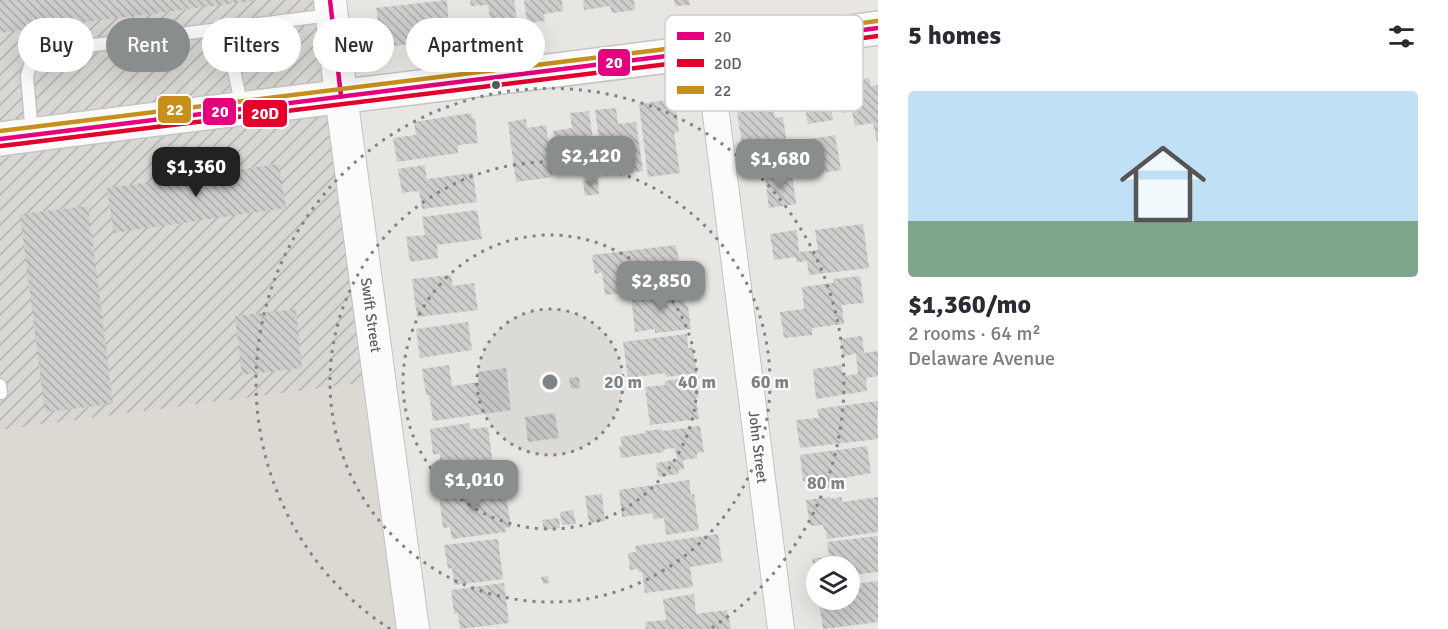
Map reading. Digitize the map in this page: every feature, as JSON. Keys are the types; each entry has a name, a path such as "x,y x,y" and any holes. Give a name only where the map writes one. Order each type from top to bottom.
{"main road":[{"path":"863,30 878,28"},
{"path":"0,139 665,56"}],"street":[{"name":"Swift Street","path":"331,7 413,629"},
{"name":"John Street","path":"716,111 781,629"}],"lane":[{"path":"277,18 331,7"},
{"path":"32,135 27,76 32,59 48,51 202,32"},
{"path":"234,72 242,108"}],"shaded area":[{"path":"0,0 326,0 328,18 313,18 313,72 336,72 377,381 0,430"},
{"path":"377,381 409,629 0,629 0,430"}],"building":[{"path":"0,0 252,0 94,21 94,18 18,18 18,31 0,33"},
{"path":"447,0 448,18 406,18 406,45 394,46 394,18 378,18 376,8"},
{"path":"470,0 514,0 516,18 490,18 488,5 471,6"},
{"path":"524,0 562,0 563,11 544,14 545,18 526,18"},
{"path":"583,0 634,0 635,10 612,13 610,6 584,10"},
{"path":"674,0 689,0 690,5 675,6"},
{"path":"869,78 871,86 878,85 878,142 873,123 855,126 852,111 863,111 863,79"},
{"path":"665,100 665,111 676,111 679,132 674,133 680,173 648,177 639,104"},
{"path":"616,108 618,124 636,122 643,171 604,176 595,110"},
{"path":"589,111 597,170 560,175 553,131 572,128 570,113"},
{"path":"737,111 774,111 775,118 783,117 789,159 751,164 747,142 742,143"},
{"path":"806,111 832,111 833,120 808,124"},
{"path":"471,113 472,118 475,118 478,143 458,145 458,153 397,162 393,138 416,135 414,122"},
{"path":"526,119 527,128 546,125 553,177 516,182 508,122"},
{"path":"835,135 841,170 809,175 804,140"},
{"path":"279,164 286,208 114,233 107,188"},
{"path":"425,165 427,179 473,173 477,202 422,209 419,191 402,193 398,169"},
{"path":"792,173 796,204 769,208 765,177"},
{"path":"598,178 599,194 585,196 583,181"},
{"path":"88,206 113,404 45,412 20,214"},
{"path":"477,210 482,239 437,245 438,258 410,262 406,237 425,235 422,217"},
{"path":"863,224 869,268 809,275 807,261 796,262 796,257 774,260 770,234 797,230 799,252 818,250 815,230"},
{"path":"676,245 680,264 683,264 686,284 605,295 602,272 595,274 592,255"},
{"path":"451,275 453,286 474,283 478,310 417,317 412,279"},
{"path":"860,276 864,303 842,305 844,324 812,328 812,335 784,338 780,312 804,309 802,287 833,283 833,279"},
{"path":"683,289 691,329 655,333 655,329 635,332 631,295"},
{"path":"296,309 302,368 242,375 235,316"},
{"path":"468,322 472,350 420,358 416,329"},
{"path":"687,334 688,348 693,347 697,373 666,377 665,373 628,378 623,342"},
{"path":"862,336 864,353 878,351 878,376 866,378 867,391 816,399 813,369 841,365 843,376 858,374 856,354 843,356 840,339"},
{"path":"449,365 452,386 479,382 478,372 506,368 511,410 433,421 422,369"},
{"path":"579,377 580,388 571,389 569,378"},
{"path":"696,377 699,419 650,425 645,387 665,385 665,381"},
{"path":"878,401 878,439 800,448 796,420 819,418 817,409"},
{"path":"555,413 559,438 528,442 525,417"},
{"path":"469,423 470,429 488,427 494,473 439,481 436,460 440,459 440,454 433,454 430,429"},
{"path":"700,426 704,452 697,453 697,458 683,460 684,469 678,470 679,474 658,477 656,463 677,460 675,448 664,449 664,452 621,458 620,437 645,433 645,431"},
{"path":"867,446 871,473 844,478 845,486 821,488 819,480 803,481 800,455"},
{"path":"689,480 691,495 694,494 699,530 666,535 664,518 654,519 652,513 622,517 619,490"},
{"path":"464,484 466,492 505,487 511,527 505,528 506,532 452,539 450,527 443,528 438,488"},
{"path":"602,494 605,521 589,523 585,496"},
{"path":"830,497 830,499 842,497 842,502 878,497 878,532 827,539 823,525 810,526 806,500"},
{"path":"573,510 576,524 562,525 560,512"},
{"path":"559,518 560,528 544,530 542,520"},
{"path":"718,534 722,562 690,567 693,587 645,593 642,572 638,569 630,570 628,553 636,552 635,546"},
{"path":"878,536 878,572 860,574 860,556 829,556 827,542"},
{"path":"498,539 503,579 454,585 452,568 448,569 444,545"},
{"path":"548,576 550,583 543,584 541,577"},
{"path":"878,581 878,622 823,629 820,610 860,610 860,583"},
{"path":"504,583 509,623 460,629 458,613 454,614 451,590"},
{"path":"694,594 696,614 727,610 731,629 646,629 645,622 666,620 663,599"}],"transit line":[{"name":"20","path":"330,0 341,96"},
{"name":"22","path":"863,23 877,21"},
{"name":"20","path":"863,30 878,28"},
{"name":"20D","path":"863,38 878,36"},
{"name":"22","path":"0,131 665,49"},
{"name":"20","path":"0,139 665,56"},
{"name":"20D","path":"1,146 665,64"}]}
